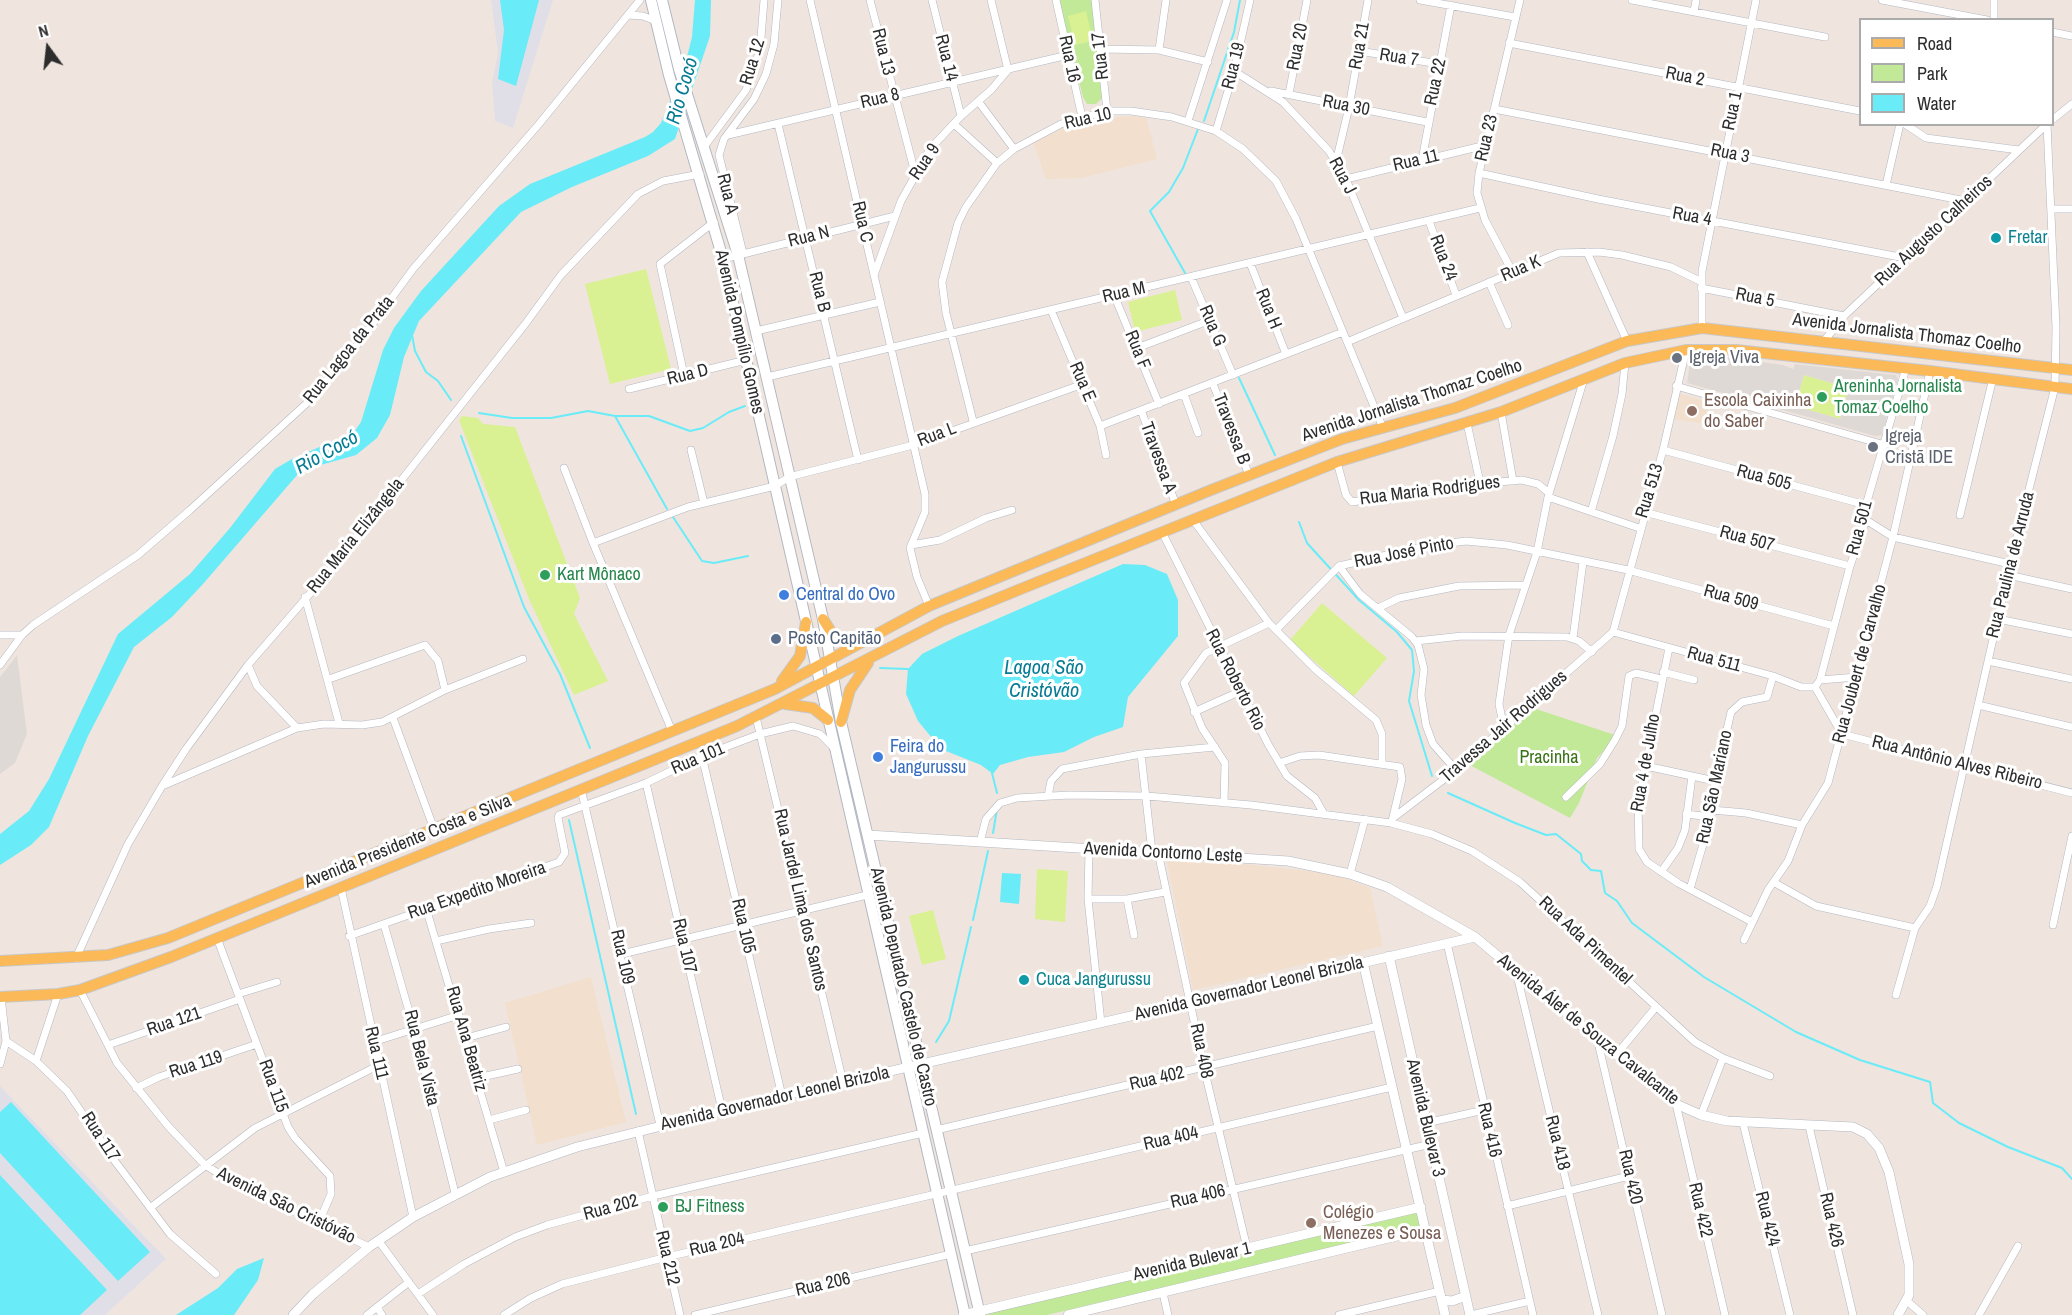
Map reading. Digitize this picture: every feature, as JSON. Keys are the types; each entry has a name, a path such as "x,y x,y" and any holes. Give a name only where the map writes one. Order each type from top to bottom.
{"main road":[{"name":"Avenida Pompílio Gomes","path":"651,0 656,21 703,144 740,254 823,619 830,659"},
{"name":"Avenida Pompílio Gomes","path":"662,0 674,72 691,146 723,259 816,666"},
{"name":"Avenida Jornalista Thomaz Coelho","path":"816,666 929,606 1313,449 1432,416 1627,340 1702,328 2072,370"},
{"name":"Avenida Jornalista Thomaz Coelho","path":"820,686 942,621 1110,552 1337,462 1501,412 1625,363 1686,350 1736,350 1930,370 2072,389"},
{"path":"1957,375 1960,357"},
{"path":"1505,388 1512,408"},
{"path":"1481,397 1486,416"},
{"path":"1103,535 1110,552"},
{"path":"1082,544 1089,561"},
{"path":"823,619 827,630 838,638 850,642 862,641"},
{"path":"775,689 789,675 800,656 806,622"},
{"name":"Avenida Deputado Castelo de Castro","path":"830,659 841,723 980,1313"},
{"path":"841,723 850,690 870,660"},
{"name":"Avenida Presidente Costa e Silva","path":"0,961 108,955 168,938 775,689 816,666"},
{"name":"Avenida Deputado Castelo de Castro","path":"816,666 964,1315"},
{"name":"Avenida Presidente Costa e Silva","path":"1,997 58,994 80,990 217,938 693,744 785,704 820,686"},
{"path":"785,704 813,708 828,720"},
{"path":"687,725 693,744"},
{"path":"526,792 535,808"},
{"path":"438,828 448,844"},
{"path":"878,941 892,938"},
{"path":"883,960 897,957"}],"street":[{"name":"Rua Lagoa da Prata","path":"0,665 22,635 138,555 307,403 358,344 412,269 539,124 640,0"},
{"name":"Rua 12","path":"703,144 746,90 760,50 764,0"},
{"name":"Rua 12","path":"728,135 759,91 766,74 774,44 780,0"},
{"name":"Rua C","path":"810,0 926,503 911,545"},
{"name":"Rua 13","path":"870,0 915,173"},
{"name":"Rua 14","path":"932,0 961,116"},
{"path":"991,0 1008,70"},
{"name":"Rua 16","path":"1056,0 1082,117"},
{"name":"Rua 17","path":"1095,0 1107,111"},
{"path":"1159,50 1166,0"},
{"name":"Rua 19","path":"1188,121 1227,0"},
{"name":"Rua 19","path":"1216,130 1234,71 1250,0"},
{"name":"Rua 20","path":"1289,94 1307,0"},
{"name":"Rua 21","path":"1336,162 1350,107 1368,0"},
{"path":"1420,0 1451,5 1462,4 1515,17"},
{"name":"Rua 23","path":"1512,271 1480,208 1477,193 1479,173 1520,0"},
{"path":"1637,0 1825,37"},
{"path":"1694,12 1696,0"},
{"name":"Rua 1","path":"1702,328 1702,285 1712,221 1756,0"},
{"path":"1882,0 1976,18"},
{"path":"1994,0 1994,18"},
{"name":"Rua 22","path":"1422,160 1427,122 1451,5"},
{"path":"628,15 644,16 656,21"},
{"path":"2054,32 2072,36"},
{"name":"Rua 2","path":"1509,43 1859,111"},
{"path":"1100,49 1159,50 1208,62"},
{"name":"Rua 7","path":"1359,51 1439,64"},
{"name":"Rua 8","path":"728,135 1068,55"},
{"name":"Rua 9","path":"874,275 895,216 915,173 930,149 1008,70"},
{"name":"Rua J","path":"1234,71 1290,108 1336,162 1346,179 1403,318"},
{"name":"Rua 30","path":"1265,90 1427,122"},
{"path":"978,101 1014,149"},
{"path":"2054,118 2072,104"},
{"name":"Rua 3","path":"1494,109 1966,201"},
{"name":"Rua 10","path":"952,332 943,299 942,282 946,266 962,215 997,163 1014,149 1061,124 1107,111 1152,113 1188,121 1216,130 1243,149 1276,181 1309,250 1383,428"},
{"name":"Rua B","path":"778,124 858,460"},
{"path":"954,124 997,163"},
{"path":"1886,185 1904,126"},
{"path":"1906,126 1926,138 2019,150"},
{"name":"Rua Augusto Calheiros","path":"1824,341 1844,316 2045,126"},
{"name":"Rua Paulina de Arruda","path":"1896,995 1915,928 1930,906 1937,886 2010,564 2055,387 2057,368 2047,126"},
{"name":"Rua A","path":"728,135 719,156 740,254"},
{"name":"Rua 11","path":"1346,179 1486,145"},
{"name":"Rua 4","path":"1479,173 1905,258"},
{"name":"Rua Maria Elizângela","path":"76,958 128,844 162,786 186,749 248,665 327,574 526,323 561,274 638,194 663,181 700,174"},
{"name":"Rua M","path":"767,377 1480,208"},
{"path":"2052,209 2072,209"},
{"name":"Rua N","path":"723,259 895,216"},
{"name":"Rua 24","path":"1429,221 1456,295"},
{"path":"684,375 660,264 714,222"},
{"path":"1587,252 1627,340"},
{"name":"Rua K","path":"1347,342 1559,253 1587,252 1622,255 1653,263 1702,285"},
{"name":"Rua H","path":"1250,263 1286,354"},
{"name":"Rua G","path":"1191,277 1233,375"},
{"path":"1489,282 1508,325"},
{"name":"Rua 5","path":"1702,285 1844,316"},
{"name":"Rua F","path":"1114,295 1159,404"},
{"path":"756,331 880,302"},
{"name":"Rua E","path":"1052,310 1100,426 1106,455"},
{"path":"1137,348 1208,321"},
{"path":"952,332 973,421"},
{"path":"1100,426 1343,332"},
{"name":"Rua 513","path":"1613,632 1639,528 1663,450 1686,350"},
{"name":"Rua D","path":"629,389 746,360"},
{"path":"1591,513 1613,436 1622,394 1625,363"},
{"name":"Rua 501","path":"1815,687 1820,680 1850,566 1866,520 1866,505 1906,368"},
{"name":"Rua Joubert de Carvalho","path":"1744,940 1768,890 1775,883 1802,825 1828,783 1893,537 1930,370"},
{"path":"1960,515 1993,378"},
{"path":"1504,729 1499,704 1509,635 1537,552 1548,495 1584,379"},
{"name":"Rua L","path":"593,543 704,503 775,486 789,477 913,445 973,421 1083,384"},
{"name":"Travessa B","path":"1213,384 1249,475"},
{"path":"1676,386 1885,445"},
{"path":"1185,394 1198,433"},
{"name":"Travessa A","path":"1141,410 1176,505"},
{"path":"1501,412 1513,481"},
{"path":"1467,423 1480,483"},
{"path":"691,450 704,503"},
{"name":"Rua 505","path":"1663,450 1866,505"},
{"name":"Rua Maria Rodrigues","path":"1337,462 1347,499 1352,502 1480,483 1531,481 1548,495 1591,513 1639,528"},
{"path":"564,468 672,731"},
{"path":"929,606 917,577 911,545 940,540 986,518 1012,510"},
{"name":"Rua 507","path":"1644,512 1850,566"},
{"path":"1193,520 1276,630 1315,669 1376,720 1382,735 1382,763"},
{"path":"1866,520 1893,537 2010,564"},
{"name":"Rua Roberto Rio","path":"1162,532 1279,763 1295,784 1315,798 1324,814"},
{"name":"Rua José Pinto","path":"1276,630 1337,568 1399,551 1458,542 1507,545 1628,570"},
{"path":"1573,638 1583,562"},
{"path":"1337,568 1360,594 1416,641 1424,662 1421,695 1426,725 1433,744 1456,770"},
{"name":"Rua 509","path":"1628,570 1834,626"},
{"path":"2008,575 2072,589"},
{"path":"1378,608 1399,598 1459,586 1526,585"},
{"path":"305,597 329,679 339,723"},
{"path":"1998,619 2072,634"},
{"path":"1224,803 1225,763 1194,712 1184,683 1201,659 1218,646 1269,622"},
{"name":"Rua 511","path":"1613,632 1773,676 1801,687 1815,687"},
{"name":"Travessa Jair Rodrigues","path":"1392,820 1456,770 1613,632"},
{"path":"0,635 22,635"},
{"path":"1416,641 1448,637 1509,635 1573,638 1592,652"},
{"path":"329,679 425,645 438,661 445,690"},
{"name":"Rua 4 de Julho","path":"1669,648 1636,813 1641,857 1690,889 1752,922"},
{"path":"162,786 297,728 339,723 372,724 393,718 445,690 523,659"},
{"path":"1988,661 2072,679"},
{"path":"248,665 252,680 297,728"},
{"path":"1566,797 1600,765 1613,746 1622,726 1629,676 1636,673 1694,680"},
{"name":"Rua São Mariano","path":"1690,889 1712,813 1715,781 1731,712 1742,702 1767,697 1773,676"},
{"path":"1820,680 1857,677"},
{"path":"1815,687 1842,734"},
{"path":"1194,712 1241,691"},
{"path":"1978,705 2072,727"},
{"name":"Rua Jardel Lima dos Santos","path":"756,717 804,910 843,1082"},
{"path":"393,718 438,828"},
{"name":"Rua 101","path":"558,817 585,804 646,783 702,756 780,728 800,728 827,738 835,750"},
{"name":"Rua Antônio Alves Ribeiro","path":"1842,734 2072,792"},
{"path":"1048,796 1051,781 1062,769 1141,754 1215,747"},
{"name":"Rua 408","path":"1141,754 1155,852 1247,1248"},
{"path":"1279,763 1300,756 1319,755 1397,765 1402,771 1392,820"},
{"name":"Rua 105","path":"702,756 782,1096"},
{"path":"1646,766 1715,781"},
{"path":"1661,872 1678,848 1685,830 1692,776"},
{"name":"Rua 107","path":"646,783 722,1110"},
{"name":"Rua 109","path":"581,789 622,954 660,1125"},
{"name":"Rua Ada Pimentel","path":"980,842 986,819 994,806 1007,800 1048,796 1147,796 1392,820 1451,841 1500,868 1567,922 1695,1042 1723,1058 1770,1076"},
{"path":"1686,814 1746,813 1802,825"},
{"name":"Rua Expedito Moreira","path":"349,936 559,861 565,853 558,817"},
{"path":"1350,874 1365,819"},
{"name":"Avenida Contorno Leste","path":"868,835 1288,861 1350,874 1387,887 1446,918"},
{"path":"2053,925 2072,836"},
{"path":"1089,849 1088,899 1101,1023"},
{"path":"1775,883 1816,906 1915,928"},
{"name":"Rua 111","path":"341,888 349,936 413,1217"},
{"path":"1088,899 1126,898 1165,892"},
{"path":"622,954 867,894"},
{"path":"1126,898 1134,935"},
{"name":"Rua Ana Beatriz","path":"426,908 504,1172"},
{"name":"Avenida Álef de Souza Cavalcante","path":"1446,918 1475,937 1676,1104 1701,1115 1743,1124 1857,1128 1870,1137 1879,1148 1894,1192 1909,1264 1907,1301 1898,1315"},
{"path":"436,941 489,928 531,923"},
{"name":"Rua Bela Vista","path":"384,924 414,1029 455,1193"},
{"name":"Avenida Governador Leonel Brizola","path":"293,1315 313,1294 369,1247 413,1217 455,1193 504,1172 577,1147 722,1110 1475,937"},
{"name":"Rua 115","path":"217,938 282,1113 295,1138 330,1176 331,1194 319,1222"},
{"name":"Rua 416","path":"1448,944 1484,1110 1533,1315"},
{"name":"Avenida Bulevar 3","path":"1389,956 1471,1315"},
{"name":"Avenida Bulevar 3","path":"1363,962 1445,1315"},
{"name":"Rua 418","path":"1516,971 1598,1315"},
{"name":"Rua 121","path":"108,1045 277,982"},
{"name":"Avenida São Cristóvão","path":"80,990 108,1045 136,1088 205,1165 234,1183 369,1247"},
{"path":"36,1061 58,994"},
{"path":"0,1064 6,1041 1,997"},
{"path":"1616,1055 1656,1007"},
{"path":"373,1042 459,1015"},
{"name":"Rua 402","path":"936,1130 1378,1026"},
{"path":"466,1038 506,1027"},
{"name":"Rua 420","path":"1597,1038 1662,1315"},
{"name":"Rua 117","path":"6,1041 36,1061 74,1099 150,1208 179,1243 216,1274"},
{"name":"Rua 119","path":"136,1088 159,1077 257,1044"},
{"path":"1701,1115 1723,1058"},
{"path":"150,1208 255,1128 379,1065"},
{"path":"477,1078 518,1069"},
{"name":"Rua 404","path":"937,1194 1392,1087"},
{"name":"Rua 422","path":"1676,1104 1725,1315"},
{"path":"489,1119 526,1110"},
{"path":"1426,1123 1484,1110"},
{"name":"Rua 424","path":"1743,1124 1791,1315"},
{"name":"Rua 426","path":"1809,1126 1853,1315"},
{"name":"Rua 212","path":"638,1131 680,1315"},
{"name":"Rua 202","path":"418,1294 464,1264 515,1238 547,1225 653,1196 923,1133"},
{"name":"Rua 406","path":"965,1251 1431,1144"},
{"path":"1507,1206 1629,1176"},
{"name":"Rua 204","path":"504,1315 531,1298 562,1284 937,1194"},
{"name":"Avenida Bulevar 1","path":"964,1315 1420,1207"},
{"name":"Avenida Bulevar 1","path":"1068,1315 1426,1229"},
{"path":"378,1240 433,1315"},
{"path":"1981,1314 2018,1246"},
{"name":"Rua 206","path":"695,1315 951,1254"},
{"path":"367,1315 409,1282"},
{"path":"1163,1293 1168,1315"},
{"path":"1339,1315 1441,1296 1459,1300 1466,1296"},
{"path":"1471,1315 1530,1301"},
{"path":"1907,1301 1923,1315"},
{"path":"376,1307 382,1315"}],"shaded area":[{"path":"491,0 553,0 513,128 495,121 492,82 498,53"},
{"path":"1126,116 1146,117 1157,159 1082,178 1046,179 1033,142 1073,124"},
{"path":"1711,355 1783,365 1793,369 1795,364 1896,375 1898,379 1882,435 1875,436 1687,383 1690,362 1694,357","holes":["1804,375 1849,388 1840,419 1795,406"]},
{"name":"Escola Caixinha do Saber","path":"1680,394 1709,402 1705,424 1674,419"},
{"path":"17,655 27,734 15,763 0,774 0,677"},
{"path":"1167,861 1242,864 1335,874 1370,888 1383,946 1193,990"},
{"path":"591,977 626,1122 537,1145 505,1003"},
{"path":"0,1086 166,1259 105,1315 0,1315"}],"green space":[{"path":"1059,0 1094,0 1102,98 1096,104 1087,104 1083,97"},
{"path":"1086,11 1093,41 1075,45 1068,16"},
{"path":"646,269 671,369 610,384 585,284"},
{"path":"1175,290 1182,320 1135,332 1128,302"},
{"name":"Areninha Jornalista Tomaz Coelho","path":"1804,375 1849,388 1840,419 1795,406"},
{"name":"Kart Mônaco","path":"462,416 478,418 483,424 515,427 580,598 574,614 608,681 574,695 529,599 459,420"},
{"path":"1322,603 1387,658 1354,696 1290,640"},
{"name":"Pracinha","path":"1530,707 1618,736 1597,758 1579,803 1570,818 1464,762"},
{"path":"1037,869 1068,871 1065,922 1035,919"},
{"path":"933,910 946,959 922,965 909,916"},
{"path":"1414,1212 1419,1216 1421,1224 1417,1229 1047,1315 988,1315 987,1313"}],"water":[{"path":"500,0 539,0 516,86 498,79 504,30"},
{"name":"Rio Cocó","path":"695,0 711,0 710,36 675,139 648,156 572,187 521,212 419,321 404,357 390,415 377,438 356,455 310,468 298,474 172,617 134,647 88,736 49,827 31,845 0,865 0,834 29,811 49,779 118,634 190,574 230,528 275,469 292,459 354,432 361,422 383,350 394,328 421,291 499,206 530,184 653,132 661,123 685,65 692,37"},
{"name":"Lagoa São Cristóvão","path":"1123,564 1145,565 1167,574 1178,600 1178,636 1128,697 1123,727 1094,737 1064,752 1028,757 1000,765 993,774 981,765 941,749 918,721 906,694 908,669 922,654"},
{"path":"1002,873 1021,874 1019,904 1000,902"},
{"path":"11,1102 150,1252 118,1281 0,1153 0,1112"},
{"path":"0,1175 107,1290 80,1315 0,1315"},
{"path":"264,1258 258,1280 234,1315 176,1315 218,1288 237,1269"}],"waterway":[{"path":"1204,121 1234,32 1240,0"},
{"path":"1185,273 1150,211 1169,192 1183,168 1198,129"},
{"path":"412,335 415,351 426,372 438,381 451,400"},
{"path":"1239,378 1275,455"},
{"path":"616,416 649,416 690,431 703,428 729,412 745,406"},
{"path":"479,413 512,418 551,418 588,411 615,416 667,509"},
{"path":"461,436 524,607 560,674 590,748"},
{"path":"673,517 702,561 714,563 748,556"},
{"path":"1299,522 1307,543 1359,600 1397,632 1412,650 1414,671 1409,701 1432,776"},
{"path":"880,668 908,669"},
{"path":"992,773 997,793"},
{"path":"1448,793 1546,835 1556,834 1581,854 1582,861 1591,870 1601,871 1605,893 1617,901 1632,923 1704,977 1796,1032 1860,1060 1930,1082 1933,1103 1959,1123 2008,1147 2062,1168 2072,1179"},
{"path":"993,833 997,809"},
{"path":"569,820 636,1114"},
{"path":"973,920 988,851"},
{"path":"936,1042 949,1021 971,927"}],"place":[{"name":"Fretar","path":"1996,238"},
{"name":"Igreja Viva","path":"1677,358"},
{"name":"Areninha Jornalista Tomaz Coelho","path":"1822,397"},
{"name":"Escola Caixinha do Saber","path":"1692,411"},
{"name":"Igreja Cristã IDE","path":"1873,447"},
{"name":"Kart Mônaco","path":"545,575"},
{"name":"Central do Ovo","path":"784,595"},
{"name":"Posto Capitão","path":"776,639"},
{"name":"Feira do Jangurussu","path":"878,757"},
{"name":"Cuca Jangurussu","path":"1024,980"},
{"name":"BJ Fitness","path":"663,1207"},
{"name":"Colégio Menezes e Sousa","path":"1311,1223"}]}
